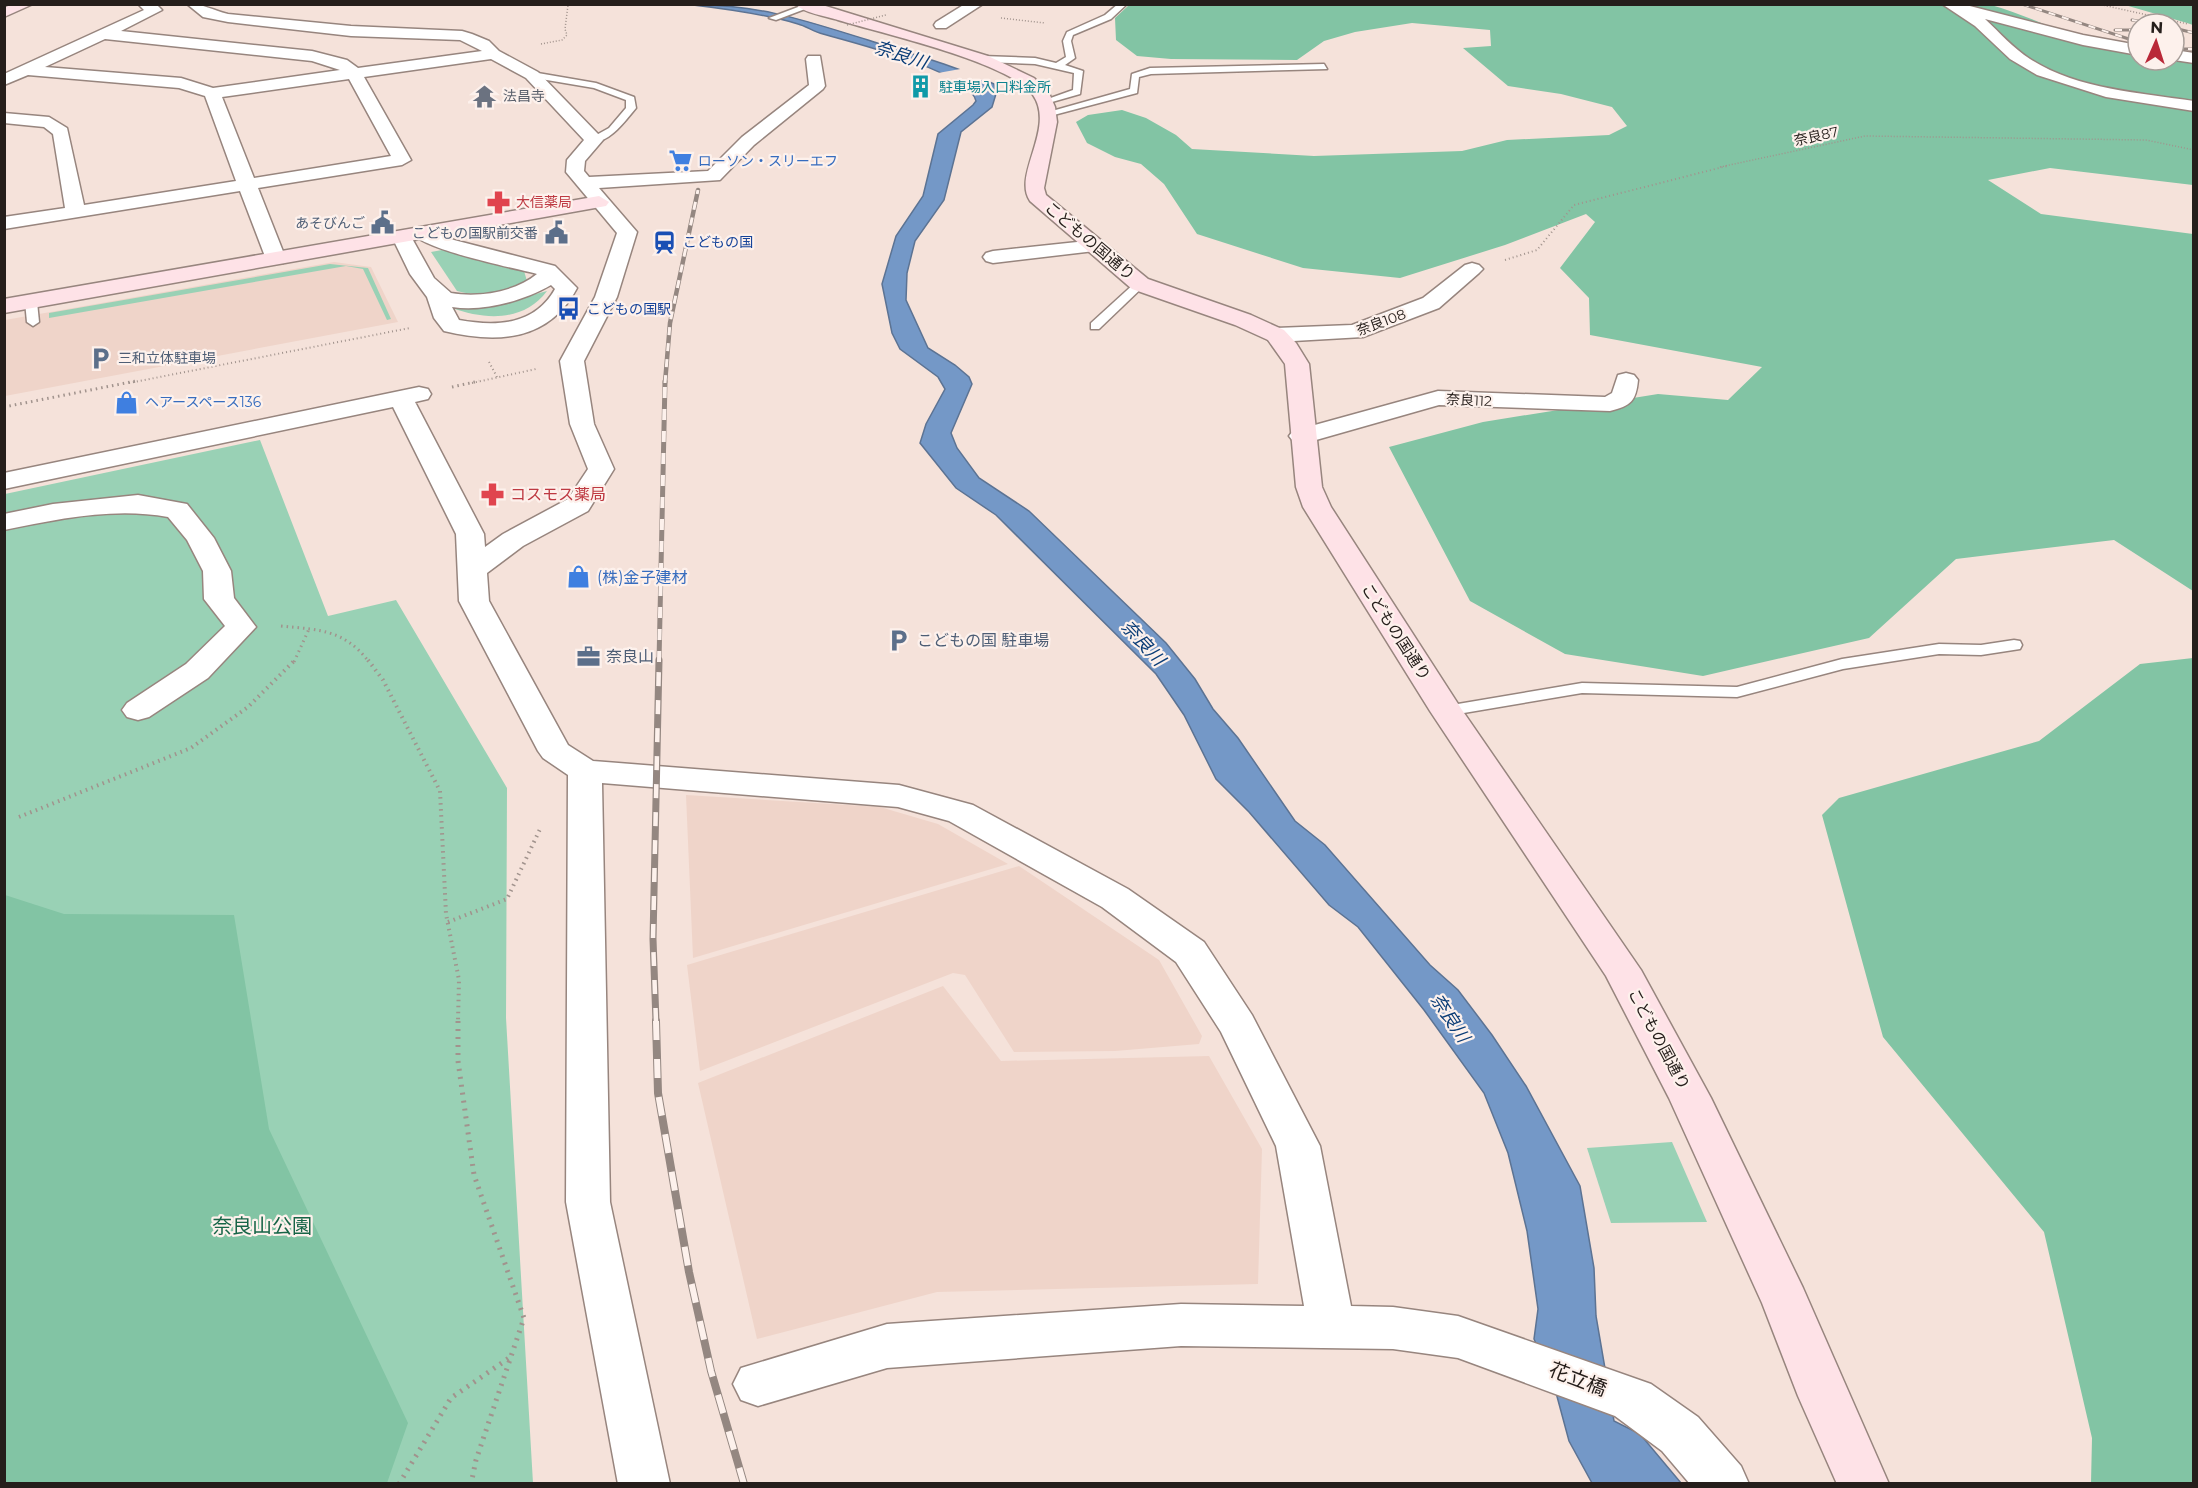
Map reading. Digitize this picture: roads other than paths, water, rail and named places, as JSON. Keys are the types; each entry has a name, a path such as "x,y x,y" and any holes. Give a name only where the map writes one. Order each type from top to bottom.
{"main road":[{"path":"4,13 26,4"},
{"path":"801,8 982,59 1006,68 1034,85 1049,108"},
{"name":"こどもの国通り","path":"1049,108 1049,132 1034,188 1037,197 1140,284 1166,295 1243,320 1276,335 1288,348 1297,364 1302,436 1309,487 1317,507 1446,711 1632,988 1690,1098 1781,1292 1863,1484"},
{"path":"4,306 32,312 276,259 412,235 597,189"}],"street":[{"path":"4,80 155,10 145,4"},
{"path":"194,4 208,14 228,18 351,31 462,36 532,75 594,140 576,160 575,172 597,189 627,232 606,297 572,361 582,424 602,469 578,505 513,540 473,570"},
{"path":"941,25 976,4"},
{"path":"1949,4 2083,40 2126,48"},
{"path":"1966,10 2025,63 2064,79 2117,94 2193,106"},
{"path":"4,223 402,160 354,73 341,63 327,58 104,34"},
{"path":"27,70 181,83 212,93 491,51"},
{"path":"597,189 713,176 748,141 817,86 814,59"},
{"path":"212,93 276,259"},
{"path":"4,118 49,122 61,132 75,211"},
{"path":"412,235 551,272 566,288 553,309 538,320 491,331 452,326 445,318 412,235"},
{"path":"993,258 1096,246"},
{"name":"奈良108","path":"1276,335 1355,333 1431,303 1472,269"},
{"path":"437,295 463,301 509,295 539,284 551,272"},
{"name":"奈良112","path":"1302,436 1438,398 1610,404 1624,396 1626,380"},
{"path":"4,481 410,396 471,534 474,601 555,751 578,767 899,796 961,813 1115,898 1190,952 1238,1026 1298,1146 1331,1328"},
{"path":"4,522 53,512 138,503 177,510 200,538 217,571 219,599 241,627 197,671 138,710"},
{"path":"578,767 588,1202 644,1484"},
{"name":"花立橋","path":"758,1384 886,1346 1181,1324 1393,1328 1458,1337 1522,1358 1633,1400 1680,1434 1723,1484"}],"lane":[{"path":"1059,65 1071,58 1067,41 1070,34 1108,17 1123,4"},
{"path":"773,18 801,8"},
{"path":"982,59 1035,61 1079,71 1077,92 1049,108"},
{"path":"1049,108 1134,91 1136,76 1149,70 1324,67"},
{"path":"532,75 600,87 631,99 631,108 612,130 594,140"},
{"path":"1095,326 1140,284"},
{"path":"1446,711 1582,688 1737,692 1842,664 1939,649 1981,650 2014,645"}],"water":[{"name":"奈良川","path":"693,5 739,7 803,20 932,60 994,84 996,94 992,107 961,132 944,200 915,241 907,273 906,300 928,348 955,365 969,377 972,384 951,433 957,448 979,478 1029,511 1166,643 1195,679 1213,709 1238,738 1295,821 1325,845 1430,965 1458,990 1492,1035 1526,1086 1580,1186 1594,1268 1596,1316 1614,1421 1640,1434 1681,1483 1592,1483 1569,1441 1555,1389 1534,1339 1538,1309 1527,1231 1508,1153 1484,1093 1424,1010 1358,927 1329,905 1249,812 1216,779 1184,715 1156,674 996,515 956,488 920,443 926,424 945,389 938,377 900,349 892,333 882,284 896,236 923,196 938,134 976,101 969,90 954,79 933,69 785,20"}],"railway":[{"path":"2022,4 2126,38"},
{"path":"2115,30 2126,30"},
{"path":"2186,31 2194,33"},
{"path":"2186,49 2194,49"},
{"path":"665,383 670,323 698,190"},
{"path":"659,662 665,381"},
{"path":"656,1022 653,939 659,660"},
{"path":"656,1021 658,1093 689,1272 711,1371 744,1484"}],"place":[{"name":"駐車場入口料金所","path":"921,87"},
{"name":"法昌寺","path":"485,96"},
{"name":"ローソン・スリーエフ","path":"680,161"},
{"name":"大信薬局","path":"498,202"},
{"name":"あそびんご","path":"383,223"},
{"name":"こどもの国駅前交番","path":"556,233"},
{"name":"こどもの国","path":"665,242"},
{"name":"こどもの国駅","path":"569,309"},
{"name":"三和立体駐車場","path":"100,358"},
{"name":"ヘアースペース136","path":"127,402"},
{"name":"コスモス薬局","path":"492,494"},
{"name":"(株)金子建材","path":"579,577"},
{"name":"こどもの国 駐車場","path":"899,640"},
{"name":"奈良山","path":"588,656"}],"park label":[{"name":"奈良山公園","path":"262,1226"}]}
